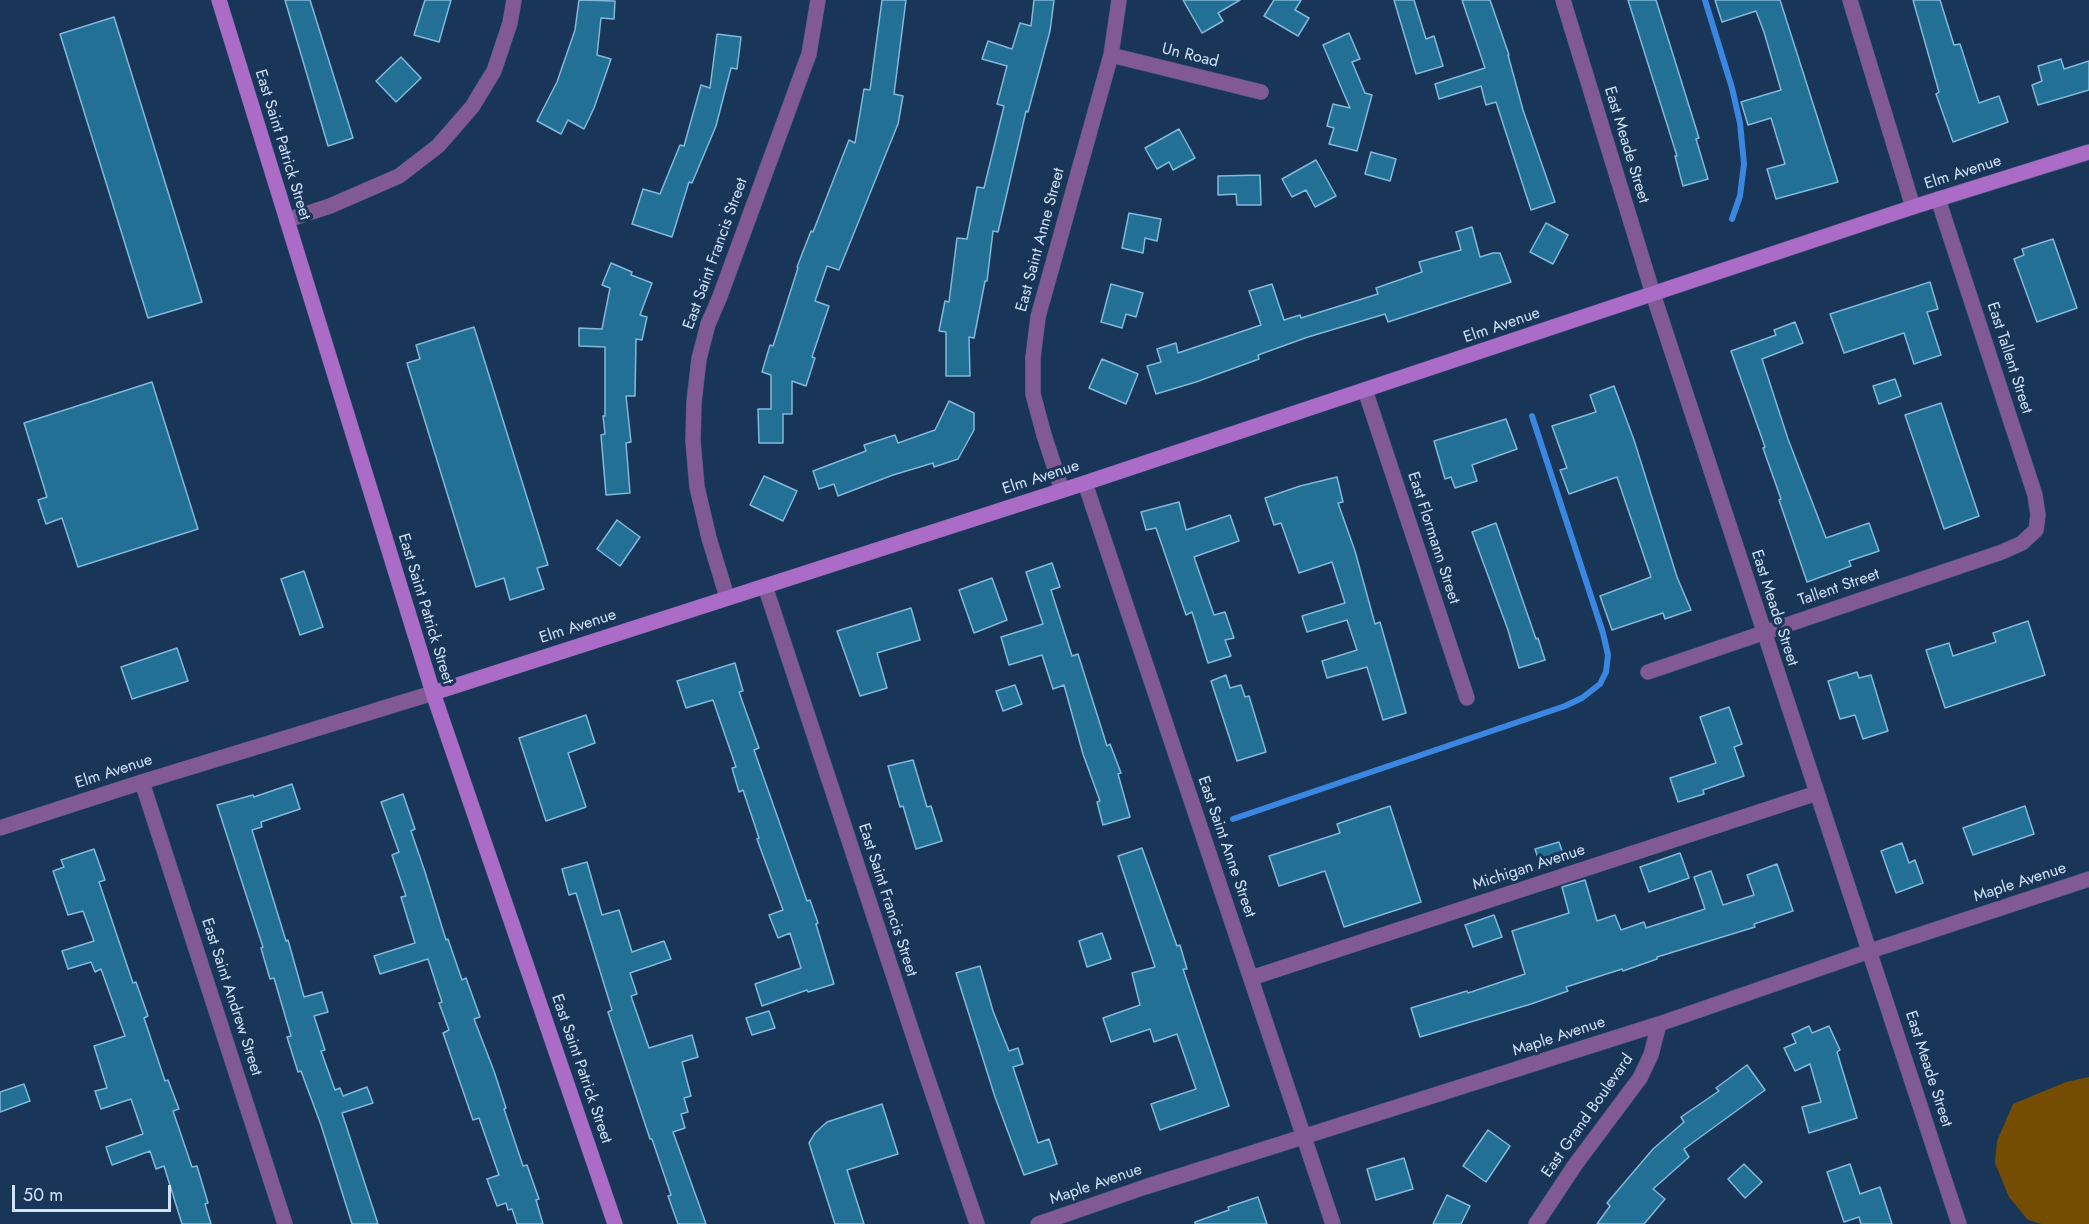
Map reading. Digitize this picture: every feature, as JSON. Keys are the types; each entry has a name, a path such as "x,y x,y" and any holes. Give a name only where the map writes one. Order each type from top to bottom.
{"street":[{"name":"East Saint Patrick Street","path":"219,0 432,693 615,1224"},
{"path":"287,220 330,206 399,176 438,146 472,107 494,71 510,23 514,0"},
{"name":"East Saint Francis Street","path":"727,597 709,538 697,487 693,441 694,402 699,358 708,324 809,54 818,0"},
{"name":"East Saint Anne Street","path":"1062,490 1033,394 1033,358 1038,317 1111,55 1119,0"},
{"name":"East Meade Street","path":"1563,0 1653,294 1959,1224"},
{"path":"1850,0 1913,207"},
{"name":"Un Road","path":"1111,55 1261,92"},
{"name":"Elm Avenue","path":"0,828 432,693 1084,483 1913,207 2089,152"},
{"name":"East Tallent Street","path":"1938,200 2035,495 2038,515 2036,530"},
{"name":"East Flormann Street","path":"1365,390 1467,698"},
{"name":"East Saint Anne Street","path":"1084,483 1333,1224"},
{"name":"Tallent Street","path":"1648,672 2002,552 2022,543 2036,530"},
{"name":"East Saint Francis Street","path":"765,586 923,1065 978,1224"},
{"name":"East Saint Andrew Street","path":"142,782 285,1224"},
{"name":"Michigan Avenue","path":"1251,978 1818,793"},
{"name":"Maple Avenue","path":"1038,1224 1145,1187 1659,1024 2089,879"},
{"name":"East Grand Boulevard","path":"1536,1224 1575,1165 1640,1078 1651,1056 1659,1024"}],"shaded area":[{"path":"2089,1077 2089,1224 2042,1224 2028,1220 2009,1197 1995,1163 1997,1141 2013,1104 2066,1082"}],"building":[{"path":"285,0 310,0 353,138 328,146"},
{"path":"425,0 451,0 439,42 414,35"},
{"path":"579,0 615,1 614,19 601,18 597,55 611,59 584,129 568,120 561,134 537,121 557,82 575,30"},
{"path":"882,0 906,0 894,94 903,96 898,124 839,270 827,266 815,301 829,306 812,357 815,358 806,386 792,381 792,414 783,414 783,443 759,443 758,409 771,409 771,375 762,372 770,345 773,346 797,267 811,231 813,232 849,140 855,143 864,89 870,90"},
{"path":"1034,0 1054,0 1050,31 1028,112 1026,111 998,232 993,231 987,281 985,281 974,338 969,337 970,376 946,376 946,332 939,331 945,301 949,302 957,238 967,239 977,187 984,188 1004,106 997,104 1007,66 982,59 988,41 1012,49 1020,23 1031,26"},
{"path":"1183,0 1240,0 1218,13 1223,21 1202,33"},
{"path":"1274,0 1301,0 1295,10 1309,18 1298,36 1264,16"},
{"path":"1394,0 1414,0 1426,39 1434,36 1443,66 1416,74"},
{"path":"1462,0 1490,0 1509,55 1523,110 1555,202 1531,210 1496,102 1486,105 1481,86 1439,99 1435,84 1485,68"},
{"path":"1628,0 1656,0 1699,138 1696,139 1708,179 1683,186 1675,156 1677,156"},
{"path":"1715,0 1780,0 1838,182 1776,199 1767,169 1785,164 1771,118 1748,125 1741,102 1781,90 1764,32 1756,11 1722,22"},
{"path":"1913,0 1940,0 1954,45 1960,44 1979,103 1999,96 2008,122 1953,142 1936,94 1939,92"},
{"path":"114,17 202,302 148,318 60,34"},
{"path":"1349,33 1360,59 1352,62 1365,93 1372,95 1357,151 1329,144 1334,128 1327,126 1333,104 1350,108 1323,45"},
{"path":"717,34 741,37 737,69 731,68 716,126 692,183 689,182 672,237 632,224 643,189 660,194 680,145 684,146 701,85 710,88"},
{"path":"401,57 421,78 396,102 376,81"},
{"path":"2061,59 2064,69 2089,61 2089,90 2038,105 2032,85 2042,81 2038,66"},
{"path":"1179,129 1195,158 1173,170 1169,162 1157,169 1145,148"},
{"path":"1371,152 1396,159 1390,181 1365,174"},
{"path":"1316,160 1336,196 1315,207 1306,190 1292,197 1282,179"},
{"path":"1260,175 1261,205 1237,205 1236,194 1218,195 1218,176"},
{"path":"1129,213 1161,219 1157,241 1145,238 1143,253 1122,248"},
{"path":"1546,223 1568,235 1553,264 1530,252"},
{"path":"1472,227 1480,257 1500,253 1511,282 1388,322 1385,314 1308,337 1258,355 1259,359 1156,394 1147,366 1161,362 1157,349 1176,343 1178,353 1261,325 1249,291 1272,284 1284,320 1300,315 1301,318 1378,294 1376,288 1422,272 1419,262 1461,250 1456,232"},
{"path":"2053,239 2077,308 2037,322 2014,259 2024,255 2022,249"},
{"path":"611,263 632,272 631,275 652,283 640,315 647,317 642,340 636,339 635,396 626,396 631,442 626,443 630,493 606,495 601,435 605,434 603,416 605,416 605,347 579,346 579,328 602,329 610,288 602,285"},
{"path":"1930,282 1938,309 1927,312 1941,355 1914,364 1904,333 1844,353 1830,314"},
{"path":"1111,284 1143,293 1136,317 1126,314 1122,328 1101,322"},
{"path":"1795,322 1803,343 1762,359 1788,439 1826,538 1869,523 1879,551 1849,561 1851,566 1807,582 1779,500 1781,499 1763,448 1765,447 1731,351 1776,335 1774,330"},
{"path":"474,327 548,565 537,568 544,589 510,600 504,578 476,587 407,363 420,359 416,345"},
{"path":"1102,359 1138,374 1126,404 1089,388"},
{"path":"1895,379 1901,396 1879,404 1873,386"},
{"path":"152,382 198,529 78,567 62,518 46,524 38,500 47,497 24,423"},
{"path":"1614,386 1634,440 1677,577 1691,610 1665,619 1663,613 1612,630 1600,596 1651,577 1617,477 1569,494 1560,470 1567,468 1552,426 1596,412 1590,395"},
{"path":"949,401 974,413 974,430 958,459 934,467 933,463 893,475 838,496 834,484 819,489 813,471 866,451 864,445 895,435 898,443 935,430"},
{"path":"1941,403 1979,516 1944,529 1905,415"},
{"path":"1506,419 1517,449 1472,465 1477,481 1455,488 1451,477 1445,479 1434,441"},
{"path":"764,476 797,491 783,521 750,505"},
{"path":"1337,477 1343,502 1338,503 1355,551 1375,624 1380,622 1406,713 1383,720 1367,667 1327,678 1322,661 1357,650 1347,620 1307,632 1302,616 1345,603 1332,562 1299,573 1281,523 1274,525 1265,498"},
{"path":"1179,502 1186,530 1230,515 1239,541 1194,557 1214,615 1225,612 1234,638 1225,640 1231,656 1208,663 1192,612 1186,615 1156,528 1146,530 1141,512"},
{"path":"617,520 640,537 620,566 597,549"},
{"path":"1496,523 1545,660 1519,668 1508,630 1472,532"},
{"path":"1052,563 1060,587 1051,590 1072,656 1078,654 1107,746 1110,744 1121,773 1118,774 1130,817 1103,825 1097,802 1100,801 1083,754 1064,685 1053,689 1042,655 1009,665 1001,637 1043,624 1026,572"},
{"path":"304,571 323,627 300,635 281,579"},
{"path":"992,578 1007,620 974,633 959,590"},
{"path":"911,608 920,640 877,653 887,688 860,696 837,631"},
{"path":"2028,621 2045,675 1945,708 1926,650 1949,643 1953,656 1996,642 1993,633"},
{"path":"177,648 188,681 132,699 121,667"},
{"path":"735,663 743,691 739,692 759,748 754,750 807,901 810,900 818,923 816,924 834,984 808,992 807,990 762,1006 755,984 801,968 790,933 778,938 769,915 783,910 757,839 759,838 743,790 739,792 732,768 736,767 713,700 686,708 677,681"},
{"path":"1857,672 1859,678 1871,675 1888,731 1863,739 1855,715 1840,719 1828,681"},
{"path":"1226,675 1230,688 1241,685 1245,697 1249,696 1266,752 1237,761 1211,681"},
{"path":"1015,685 1022,704 1003,711 996,691"},
{"path":"1729,707 1742,744 1734,747 1744,776 1703,790 1704,794 1678,802 1670,778 1716,763 1700,717"},
{"path":"586,715 595,743 568,753 586,807 546,821 519,738"},
{"path":"913,760 927,807 931,806 942,841 916,849 888,766"},
{"path":"292,784 300,809 261,822 262,827 252,830 304,997 322,992 328,1012 314,1016 325,1050 321,1051 335,1090 340,1088 343,1096 367,1087 373,1103 342,1113 378,1224 352,1224 321,1125 301,1071 298,1072 287,1037 291,1036 274,978 270,979 261,948 263,947 217,805 253,795 254,797"},
{"path":"403,794 415,829 411,831 446,940 448,939 462,980 466,978 480,1017 474,1019 494,1071 523,1166 527,1165 539,1199 536,1200 543,1224 517,1224 512,1209 508,1210 506,1203 497,1206 487,1179 499,1175 479,1118 473,1120 443,1033 449,1030 439,1003 442,1002 428,959 380,974 374,956 415,943 401,897 406,896 392,855 399,852 381,802"},
{"path":"1390,806 1421,902 1344,927 1325,871 1279,886 1269,856 1340,833 1337,824"},
{"path":"2025,806 2034,834 1973,855 1963,828"},
{"path":"1559,842 1565,860 1541,867 1535,849"},
{"path":"1902,843 1909,863 1915,860 1923,883 1896,893 1881,851"},
{"path":"1142,848 1177,946 1180,945 1187,969 1183,969 1229,1106 1160,1130 1151,1104 1196,1089 1177,1034 1154,1042 1150,1029 1111,1042 1103,1018 1140,1005 1132,973 1155,967 1118,856"},
{"path":"94,849 105,880 99,882 133,983 136,982 148,1016 144,1018 165,1081 168,1080 179,1109 173,1111 192,1167 197,1166 208,1203 205,1204 211,1224 182,1224 164,1166 156,1169 150,1151 112,1165 106,1147 143,1134 131,1099 101,1109 95,1091 107,1088 94,1046 125,1036 101,969 95,972 91,962 68,969 62,951 94,941 83,911 68,915 53,871 64,867 61,860"},
{"path":"1680,853 1689,878 1649,892 1640,867"},
{"path":"587,862 602,915 619,910 632,952 664,941 671,959 630,973 637,994 631,996 649,1048 692,1035 698,1057 682,1062 691,1096 684,1098 688,1112 681,1114 685,1128 673,1132 706,1224 678,1224 668,1196 671,1195 608,1012 612,1010 576,893 569,895 562,869"},
{"path":"1777,864 1793,911 1754,924 1755,927 1657,957 1657,959 1623,971 1622,969 1566,987 1568,991 1531,1004 1420,1037 1411,1008 1467,991 1468,993 1525,974 1512,931 1569,913 1562,887 1585,880 1597,921 1615,915 1621,930 1644,922 1646,928 1705,909 1694,877 1711,871 1723,905 1754,895 1747,875"},
{"path":"1494,915 1502,937 1473,947 1465,925"},
{"path":"1102,933 1111,959 1087,967 1079,941"},
{"path":"980,966 993,1011 1009,1051 1018,1048 1023,1064 1013,1067 1038,1143 1049,1139 1057,1164 1024,1175 995,1097 956,973"},
{"path":"769,1011 775,1028 752,1035 746,1018"},
{"path":"1809,1026 1812,1033 1829,1026 1840,1050 1837,1052 1857,1118 1809,1133 1802,1107 1821,1102 1810,1064 1795,1071 1784,1048 1796,1043 1792,1034"},
{"path":"1747,1065 1765,1090 1684,1149 1689,1157 1653,1189 1665,1199 1644,1224 1597,1224 1610,1206 1607,1203 1653,1149 1684,1122 1681,1117 1719,1091 1716,1088"},
{"path":"24,1084 30,1101 0,1112 0,1092"},
{"path":"882,1104 898,1154 847,1170 864,1224 835,1224 809,1143 815,1133 827,1122"},
{"path":"1488,1130 1510,1146 1486,1182 1463,1166"},
{"path":"1404,1158 1413,1189 1376,1200 1367,1169"},
{"path":"1744,1164 1762,1182 1745,1198 1728,1179"},
{"path":"1850,1164 1860,1194 1880,1187 1892,1224 1861,1224 1859,1217 1844,1222 1827,1172"},
{"path":"1447,1195 1470,1206 1461,1224 1433,1224"},
{"path":"1258,1197 1267,1224 1195,1224 1195,1222 1229,1210 1228,1207"}],"waterway":[{"path":"1705,0 1732,88 1740,123 1744,164 1740,196 1732,219"},
{"path":"1233,819 1565,706 1582,698 1600,684 1606,672 1608,655 1603,633 1532,416"}]}
